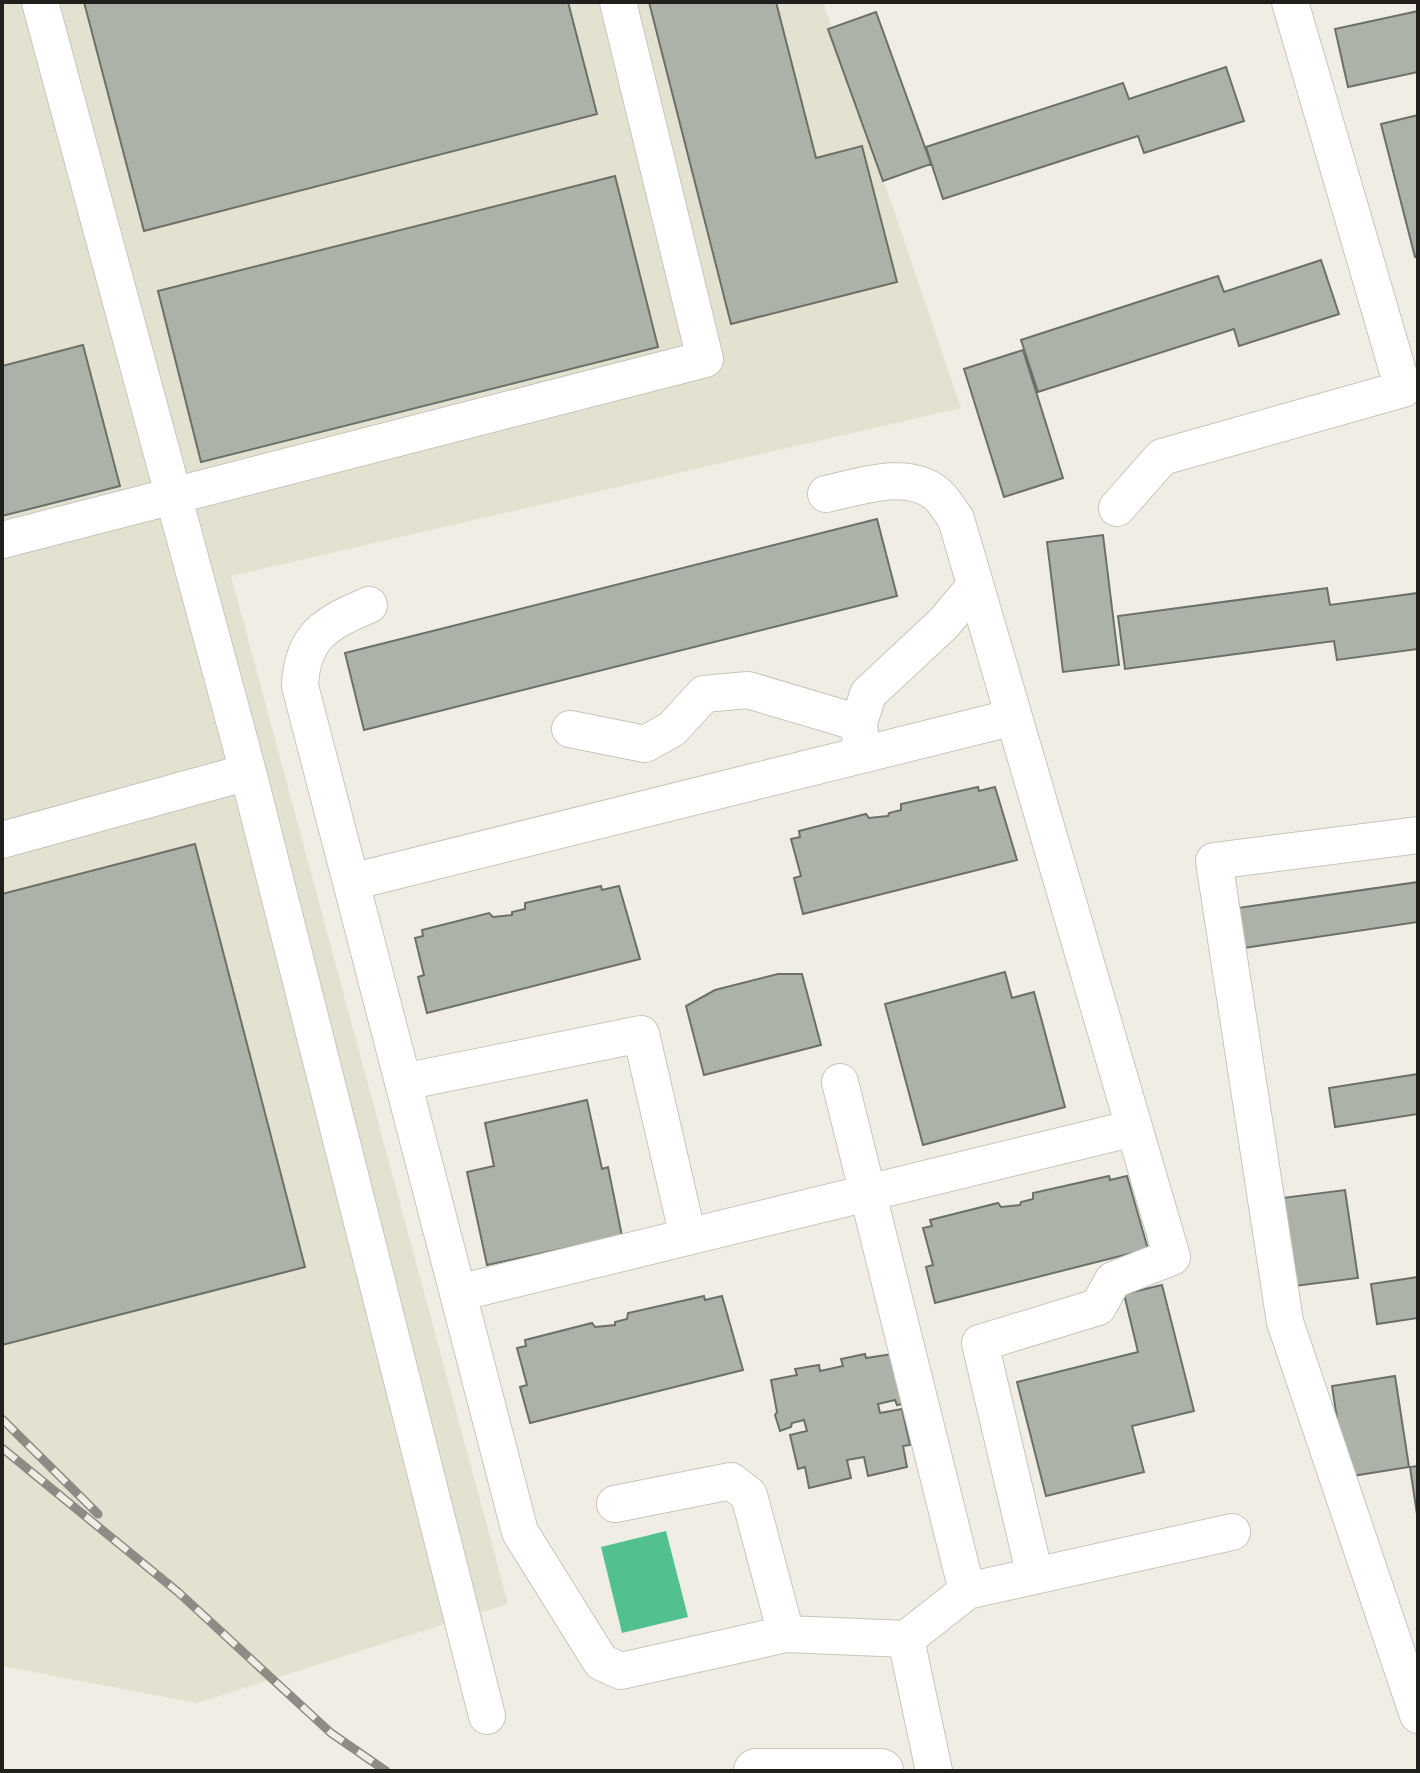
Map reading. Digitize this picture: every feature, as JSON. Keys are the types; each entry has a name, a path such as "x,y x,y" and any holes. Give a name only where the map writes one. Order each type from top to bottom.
{"main road":[{"path":"756,1771 881,1771"}],"street":[{"path":"40,2 248,772 487,1716"},
{"path":"2,540 705,359 618,2"},
{"path":"1117,508 1162,457 1403,389 1290,2"},
{"path":"826,494 876,483 918,482 939,495 956,519 1172,1257 1113,1280 1098,1307 980,1343 1035,1576"},
{"path":"860,739 868,694 944,623 975,586"},
{"path":"369,605 336,619 321,631 305,650 300,664 300,686 520,1532 601,1662 621,1671 786,1634 906,1639 967,1591 1232,1532"},
{"path":"570,729 645,744 672,729 704,694 748,690 860,739"},
{"path":"351,882 860,739 1014,717"},
{"path":"2,840 248,772"},
{"path":"1418,835 1214,861 1285,1322 1418,1715"},
{"path":"403,1082 641,1034 688,1237"},
{"path":"840,1082 967,1591"},
{"path":"458,1293 1134,1128"},
{"path":"615,1504 731,1481 749,1495 786,1634"},
{"path":"906,1639 934,1771"}],"shaded area":[{"path":"2,2 823,2 961,408 231,576 508,1604 197,1703 2,1666"},
{"path":"666,1531 688,1617 622,1633 601,1547"}],"building":[{"path":"84,2 568,2 597,114 144,231"},
{"path":"649,2 776,2 816,158 862,146 897,282 731,324"},
{"path":"1418,11 1418,72 1348,87 1335,29"},
{"path":"876,12 931,164 883,181 828,29"},
{"path":"1226,67 1244,121 1144,153 1138,136 943,199 926,147 1123,83 1129,99"},
{"path":"1418,115 1418,256 1415,257 1381,124"},
{"path":"615,176 658,347 201,462 158,291"},
{"path":"1321,260 1339,314 1239,346 1234,329 1038,392 1021,340 1218,276 1224,292"},
{"path":"83,345 120,486 2,516 2,366"},
{"path":"1023,350 1063,478 1004,497 964,369"},
{"path":"877,519 897,596 364,730 345,653"},
{"path":"1103,535 1119,665 1063,672 1047,542"},
{"path":"1327,588 1330,605 1418,593 1418,649 1337,660 1334,641 1125,669 1118,616"},
{"path":"978,787 979,791 995,787 1017,860 803,914 794,878 801,876 791,839 800,837 799,831 866,814 869,818 888,816 901,810 901,804"},
{"path":"195,844 305,1267 2,1345 2,894"},
{"path":"1418,882 1418,922 1237,949 1231,909"},
{"path":"601,886 602,890 619,886 640,959 427,1013 418,977 424,975 415,938 423,936 422,930 489,913 493,917 512,915 512,912 525,909 525,903"},
{"path":"1005,972 1012,998 1034,992 1065,1107 923,1145 885,1004"},
{"path":"778,974 802,974 821,1045 704,1075 686,1006 715,990"},
{"path":"1418,1074 1418,1114 1335,1127 1329,1088"},
{"path":"587,1100 602,1169 608,1167 622,1236 487,1265 467,1172 494,1166 485,1123"},
{"path":"1109,1176 1110,1180 1127,1176 1148,1249 935,1303 926,1267 933,1265 923,1228 932,1226 930,1220 998,1203 1001,1207 1020,1205 1033,1199 1033,1193"},
{"path":"1345,1190 1358,1278 1295,1286 1282,1198"},
{"path":"1418,1277 1418,1318 1377,1324 1371,1284"},
{"path":"1162,1285 1194,1411 1132,1426 1144,1472 1046,1496 1017,1382 1138,1352 1124,1294"},
{"path":"704,1296 705,1300 722,1296 743,1370 530,1423 520,1387 527,1385 517,1348 526,1346 525,1340 592,1323 595,1327 615,1325 615,1322 627,1319 628,1313"},
{"path":"865,1354 866,1358 892,1354 908,1403 897,1405 895,1400 878,1404 880,1413 902,1409 910,1445 903,1446 907,1467 868,1476 864,1457 847,1460 851,1478 809,1488 805,1467 798,1469 790,1435 807,1431 804,1420 780,1431 771,1380 797,1375 795,1369 819,1365 820,1371 843,1366 841,1359"},
{"path":"1395,1376 1409,1467 1346,1477 1332,1386"},
{"path":"1418,1466 1418,1521 1410,1467"}],"railway":[{"path":"2,1419 98,1514"},
{"path":"2,1448 178,1592 331,1733 386,1771"}]}
